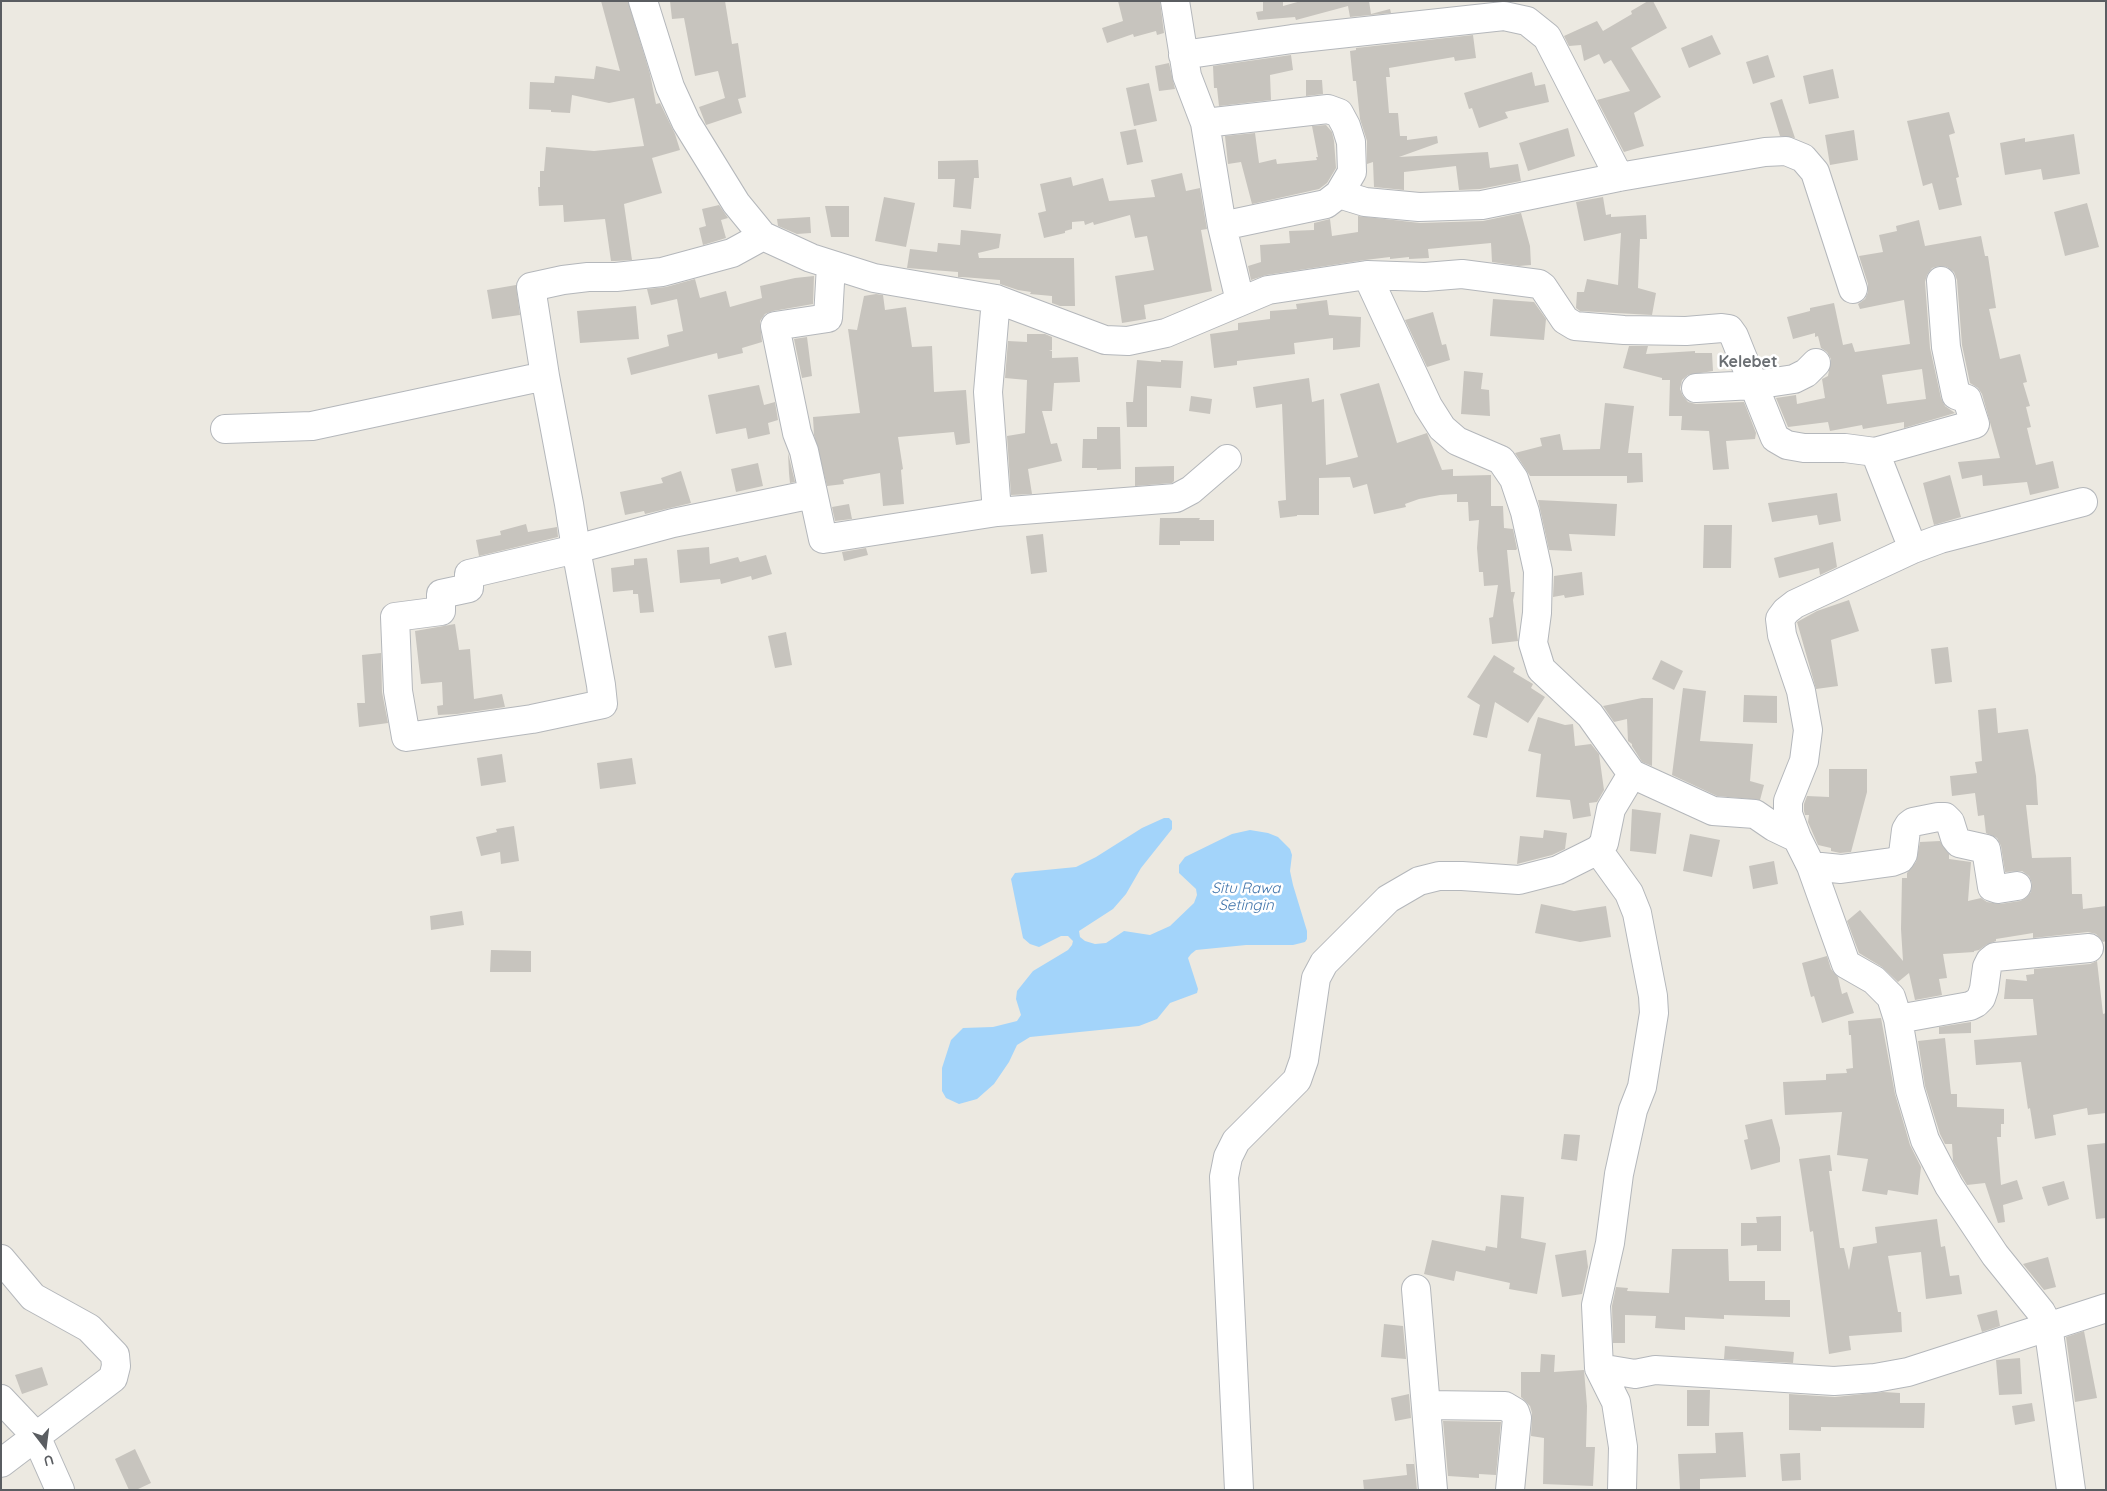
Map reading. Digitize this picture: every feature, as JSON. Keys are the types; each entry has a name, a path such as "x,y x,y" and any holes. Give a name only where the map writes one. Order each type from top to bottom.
{"street":[{"path":"643,1 670,87 686,122 736,203 764,236 831,265 904,284 996,300 1105,340 1128,342 1166,333 1268,290 1367,275 1425,277 1462,274 1539,284 1565,320 1575,326 1624,330 1686,331 1729,329 1734,336 1774,438 1787,445 1804,448 1845,448 1875,452 1974,424 1967,399 1956,395 1946,347 1941,281"},
{"path":"1175,1 1187,76 1205,123 1222,226 1240,302"},
{"path":"1183,55 1292,38 1504,16 1527,21 1547,37 1619,177"},
{"path":"1205,123 1328,109 1339,113 1351,142 1352,172 1340,194 1326,204 1222,226"},
{"path":"1340,194 1365,202 1431,208 1458,206 1520,199 1619,177 1765,152 1786,151 1803,158 1815,172 1853,289"},
{"path":"764,236 732,253 662,272 616,277 588,277 531,287 546,376 576,549 603,704 532,719 406,737 398,691 395,618 442,611 441,594 469,588 469,574 576,549 672,523 812,494"},
{"path":"831,265 828,318 775,326 795,424 804,451 812,494 822,536 825,540 997,512 1176,498 1192,490 1227,458"},
{"path":"1367,275 1428,406 1442,428 1457,441 1500,460 1514,479 1526,512 1538,571 1538,613 1533,643 1541,669 1590,716 1632,774 1713,811 1755,814 1774,827 1797,838"},
{"path":"996,300 988,392 997,512"},
{"path":"1696,388 1754,385 1794,379 1806,373 1816,363"},
{"path":"226,430 312,426 546,376"},
{"path":"1875,452 1913,549"},
{"path":"2071,1490 2048,1325 2041,1312 1995,1255 1949,1186 1925,1140 1910,1090 1898,1019 1891,997 1874,980 1846,964 1810,866 1788,814 1788,801 1804,761 1808,730 1801,691 1782,635 1780,618 1795,604 1913,549 1947,537 2083,502"},
{"path":"1239,1490 1224,1178 1228,1157 1236,1141 1297,1080 1304,1060 1316,978 1324,963 1388,899 1419,881 1439,876 1520,880 1558,870 1598,850 1604,843 1611,809 1632,774"},
{"path":"1810,866 1841,869 1892,862 1900,859 1904,854 1906,830 1913,822 1945,817 1950,822 1955,838 1960,843 1986,849 1992,887 1998,889 2017,886"},
{"path":"1598,850 1629,893 1637,913 1653,996 1654,1013 1642,1087 1633,1110 1620,1174 1610,1243 1596,1306 1599,1368 1616,1402 1623,1447 1622,1490"},
{"path":"1898,1019 1970,1006 1976,1003 1981,998 1984,989 1987,967 1995,957 2089,948"},
{"path":"1,1259 33,1297 89,1328 115,1355 116,1366 113,1378 1,1463"},
{"path":"1416,1289 1433,1490"},
{"path":"1599,1368 1635,1374 1655,1370 1834,1381 1876,1378 1908,1372 2048,1325 2106,1308"},
{"path":"1,1399 36,1436 60,1490"},
{"path":"1426,1404 1505,1406 1515,1412 1517,1418 1510,1490"}],"water":[{"name":"Situ Rawa Setingin","path":"1164,818 1169,818 1172,821 1172,829 1141,868 1126,894 1113,909 1079,931 1080,937 1085,941 1095,944 1106,943 1124,931 1150,935 1170,926 1194,903 1197,895 1196,889 1179,873 1179,865 1185,857 1232,834 1250,830 1278,837 1290,849 1292,855 1290,871 1307,931 1305,942 1293,945 1246,945 1196,950 1188,958 1198,989 1197,993 1170,1003 1157,1019 1139,1026 1030,1037 1017,1045 1009,1062 994,1084 977,1099 959,1104 946,1098 942,1091 942,1068 951,1040 963,1028 993,1027 1017,1021 1021,1015 1016,999 1017,991 1033,971 1068,950 1072,945 1073,941 1068,936 1061,936 1039,947 1030,944 1023,938 1011,879 1015,873 1076,867 1096,857 1142,828"}],"building":[{"path":"601,1 628,1 650,74 656,104 660,103 675,134 680,150 652,158 662,193 624,204 632,260 611,261 605,219 564,222 563,205 539,206 538,187 540,187 540,171 544,171 546,147 594,151 644,146 634,98 609,103 572,95 570,113 529,109 530,82 554,83 555,76 594,79 596,66 620,71"},
{"path":"670,1 725,1 732,44 738,43 746,97 738,99 742,113 706,125 699,107 725,98 718,71 695,76 684,18 672,19"},
{"path":"1118,1 1160,1 1164,33 1157,35 1156,31 1134,37 1133,34 1107,43 1102,28 1123,21"},
{"path":"1263,1 1283,1 1283,6 1301,1 1369,1 1371,14 1390,9 1391,13 1350,17 1348,6 1296,20 1295,17 1258,20 1256,12 1263,11"},
{"path":"1648,1 1653,1 1667,28 1631,48 1661,97 1634,113 1644,146 1624,152 1597,100 1630,91 1611,60 1604,64 1599,54 1584,61 1581,45 1569,46 1564,36 1597,21 1603,31 1632,14 1631,11"},
{"path":"1473,35 1476,58 1455,61 1454,57 1389,68 1390,77 1386,77 1389,113 1398,113 1400,136 1407,136 1407,140 1437,136 1438,143 1399,157 1488,152 1490,168 1518,164 1521,181 1480,189 1459,190 1456,166 1404,172 1404,190 1374,187 1373,162 1367,164 1367,141 1360,119 1356,81 1353,81 1350,51 1356,50 1356,48"},
{"path":"1712,35 1721,54 1689,68 1681,48"},
{"path":"1291,55 1293,70 1270,75 1271,100 1219,106 1217,88 1214,88 1213,66"},
{"path":"1768,55 1775,77 1753,84 1746,62"},
{"path":"1169,63 1175,89 1159,91 1155,66"},
{"path":"1833,69 1839,98 1809,104 1803,76"},
{"path":"1532,72 1535,86 1545,84 1549,102 1505,112 1508,118 1479,128 1472,108 1469,109 1464,93"},
{"path":"1306,80 1322,80 1323,94 1306,96"},
{"path":"1149,83 1157,121 1134,126 1126,88"},
{"path":"1782,99 1795,138 1780,136 1770,103"},
{"path":"1949,112 1955,133 1949,135 1959,177 1956,178 1962,205 1939,210 1932,183 1923,186 1907,121"},
{"path":"1326,125 1332,132 1336,168 1327,183 1319,189 1252,204 1241,162 1228,164 1225,136 1255,133 1259,163 1276,159 1277,164 1317,160 1312,126"},
{"path":"1568,128 1575,156 1528,171 1519,143"},
{"path":"1136,129 1143,162 1127,165 1120,132"},
{"path":"1854,130 1858,160 1830,165 1825,135"},
{"path":"2074,134 2080,174 2043,180 2041,169 2005,175 2000,143 2025,138 2025,142"},
{"path":"978,160 979,178 974,178 971,209 953,207 955,179 938,179 938,161"},
{"path":"1182,173 1186,191 1200,188 1207,229 1201,230 1212,291 1144,305 1146,319 1122,323 1115,276 1154,270 1147,236 1135,238 1130,215 1094,225 1093,222 1085,225 1084,221 1072,222 1072,229 1065,231 1065,233 1044,238 1038,213 1046,211 1040,184 1071,177 1073,186 1103,178 1109,201 1155,197 1151,180"},
{"path":"884,197 915,203 906,247 875,241"},
{"path":"1603,197 1606,215 1611,214 1611,217 1646,215 1647,239 1640,239 1638,288 1656,293 1652,315 1580,311 1576,308 1577,292 1584,292 1587,279 1618,285 1621,233 1584,241 1576,202"},
{"path":"2087,203 2099,247 2065,256 2054,212"},
{"path":"719,205 728,218 721,220 726,238 703,245 699,228 706,226 702,209"},
{"path":"825,206 849,206 849,237 831,237"},
{"path":"1521,213 1530,246 1531,265 1519,266 1492,262 1491,243 1428,249 1429,258 1409,259 1409,257 1390,259 1390,257 1365,260 1266,275 1251,280 1248,266 1261,262 1260,245 1290,243 1289,231 1314,230 1314,223 1330,219 1332,236 1358,232 1358,216 1420,223 1483,221"},
{"path":"810,217 811,233 797,234 778,226 777,219"},
{"path":"1919,220 1925,246 1981,236 1985,256 1988,256 1996,308 1989,309 2000,359 2020,354 2027,382 2023,383 2030,406 2026,407 2031,427 2027,428 2036,465 2053,461 2059,488 2030,495 2027,482 1983,486 1982,475 1962,479 1958,462 2000,458 1982,394 1978,388 1970,383 1962,345 1957,280 1954,272 1947,267 1939,266 1932,268 1925,282 1930,348 1941,398 1945,406 1955,413 1904,428 1904,422 1863,429 1862,425 1830,431 1828,422 1788,427 1776,398 1796,395 1797,404 1825,398 1822,379 1828,376 1831,359 1827,352 1821,348 1818,336 1815,337 1815,333 1793,339 1787,317 1810,311 1810,308 1834,303 1843,345 1852,343 1855,352 1910,344 1904,300 1860,309 1858,304 1865,299 1868,292 1868,284 1859,256 1883,252 1879,235 1897,231 1896,226","holes":["1922,369 1926,399 1887,404 1882,375"]},
{"path":"961,230 1001,234 999,248 978,253 979,258 1074,258 1075,306 1060,306 1052,303 1052,296 1030,294 1031,292 1000,284 1000,280 958,277 958,272 907,268 910,249 937,252 938,243 960,245"},
{"path":"814,276 813,304 765,314 760,321 762,342 742,348 743,353 718,359 717,353 631,375 627,358 669,346 667,335 683,331 677,299 651,305 647,289 666,287 695,279 700,298 726,291 730,307 762,298 760,286"},
{"path":"516,285 520,315 492,319 487,290"},
{"path":"883,295 885,310 906,307 912,347 932,346 934,392 966,390 970,443 956,445 954,432 898,437 903,469 901,470 904,504 883,506 880,473 846,479 843,480 844,484 827,486 814,435 813,417 860,413 848,329 857,330 864,296"},
{"path":"1493,299 1534,302 1546,319 1544,340 1490,336"},
{"path":"1327,300 1329,315 1361,317 1360,347 1333,350 1333,338 1294,343 1295,354 1237,361 1237,365 1214,368 1210,334 1238,330 1238,323 1270,319 1270,311 1297,309 1296,304"},
{"path":"636,306 639,339 580,343 577,311"},
{"path":"1433,312 1442,345 1446,344 1450,360 1427,367 1405,320"},
{"path":"1027,334 1045,334 1052,337 1052,350 1049,350 1052,351 1052,358 1078,357 1080,382 1054,383 1052,411 1042,411 1051,444 1057,443 1062,461 1028,469 1032,494 1011,495 1007,436 1025,433 1027,380 1005,378 1008,341 1027,342"},
{"path":"807,337 812,376 802,378 794,339"},
{"path":"1629,346 1648,346 1646,354 1695,351 1695,353 1712,353 1713,371 1688,375 1682,380 1680,389 1688,402 1696,404 1744,402 1756,433 1755,439 1726,441 1729,469 1713,470 1709,431 1681,430 1682,416 1669,416 1670,380 1662,380 1662,378 1623,368"},
{"path":"1137,360 1183,361 1181,388 1147,386 1147,427 1127,427 1126,402 1133,402"},
{"path":"1464,371 1483,373 1481,389 1489,390 1490,416 1461,414"},
{"path":"1309,378 1312,402 1324,399 1326,465 1358,457 1340,394 1379,383 1397,443 1427,433 1442,470 1453,469 1453,476 1491,475 1491,506 1503,506 1504,528 1513,529 1517,549 1507,550 1511,592 1515,592 1513,600 1518,641 1492,644 1489,618 1493,617 1498,585 1484,586 1483,572 1479,572 1477,548 1479,520 1469,521 1468,502 1457,502 1457,494 1419,499 1405,504 1406,507 1374,514 1367,484 1353,488 1350,477 1319,478 1319,515 1297,515 1280,518 1278,501 1286,500 1282,404 1256,408 1253,387"},
{"path":"759,385 764,405 775,402 778,420 768,423 770,434 748,439 746,428 716,434 708,395"},
{"path":"1191,396 1212,399 1210,414 1189,411"},
{"path":"1605,403 1634,406 1628,453 1642,453 1643,482 1627,483 1627,476 1530,476 1515,453 1542,446 1540,438 1560,434 1563,450 1600,449"},
{"path":"1097,427 1120,427 1121,469 1097,470 1097,468 1082,468 1083,439 1097,439"},
{"path":"788,453 795,482 790,483 789,473"},
{"path":"758,463 763,486 736,492 731,469"},
{"path":"1174,466 1174,481 1172,483 1135,486 1135,467"},
{"path":"681,471 691,503 645,514 644,511 625,515 620,492 663,483 661,478"},
{"path":"1950,475 1961,517 1934,525 1923,483"},
{"path":"1837,493 1841,521 1819,525 1817,515 1772,522 1768,503"},
{"path":"1538,500 1617,504 1615,536 1569,534 1572,551 1549,550"},
{"path":"849,504 852,519 835,521 832,507"},
{"path":"1160,518 1214,520 1214,541 1180,541 1180,545 1159,545"},
{"path":"526,524 528,532 557,527 558,537 479,556 476,540 501,535 500,531"},
{"path":"1704,525 1732,525 1731,568 1703,568"},
{"path":"1043,534 1047,572 1031,574 1026,536"},
{"path":"1833,542 1837,567 1820,575 1819,568 1779,578 1774,558"},
{"path":"709,547 710,564 738,557 740,562 766,555 772,574 752,580 751,576 721,584 720,579 680,583 677,550"},
{"path":"866,548 868,555 844,561 842,552"},
{"path":"647,558 654,612 640,613 638,594 633,594 633,590 613,592 611,568 634,565 634,559"},
{"path":"1582,572 1584,595 1565,598 1564,595 1553,597 1554,576"},
{"path":"1849,600 1859,631 1831,640 1838,686 1816,689 1797,622 1817,611"},
{"path":"455,624 459,650 470,649 474,699 502,694 505,707 438,715 437,706 443,705 442,682 421,684 415,631"},
{"path":"786,632 792,665 775,668 768,636"},
{"path":"1948,647 1952,682 1935,684 1931,649"},
{"path":"381,653 382,692 388,723 359,727 357,703 365,703 362,655"},
{"path":"1494,655 1515,668 1513,672 1533,684 1531,688 1545,697 1528,723 1495,702 1487,738 1473,735 1480,705 1467,697"},
{"path":"1661,660 1683,671 1674,690 1652,679"},
{"path":"1683,688 1706,691 1700,741 1753,744 1750,781 1764,785 1760,800 1717,796 1672,775"},
{"path":"1744,695 1777,696 1777,723 1743,722"},
{"path":"1642,698 1653,698 1652,766 1642,762 1632,744 1628,741 1627,719 1614,722 1603,706"},
{"path":"1996,708 1998,733 2028,729 2036,776 2038,805 2026,805 2032,858 2071,857 2072,894 2082,894 2083,909 2106,906 2106,941 2103,942 2096,934 2088,932 2033,938 2033,933 1996,939 1996,941 1974,952 1943,954 1947,978 1939,979 1942,995 1915,1000 1909,973 1898,982 1882,967 1859,953 1847,921 1860,910 1903,961 1901,929 1902,878 1907,878 1907,873 1916,862 1920,842 1940,841 1949,854 1949,859 1971,862 1968,901 1981,898 1987,902 2000,904 2020,901 2031,892 2032,883 2029,876 2022,871 2005,872 2001,846 1997,838 1986,833 1984,815 1978,816 1975,793 1952,796 1950,776 1977,773 1975,762 1982,761 1978,710"},
{"path":"1538,717 1565,725 1573,724 1575,746 1591,744 1599,754 1604,790 1597,802 1589,803 1591,816 1573,819 1570,800 1536,797 1541,754 1528,751"},
{"path":"502,754 506,782 481,786 477,758"},
{"path":"632,758 636,784 600,789 597,763"},
{"path":"1829,769 1867,769 1867,792 1851,852 1840,853 1831,851 1831,848 1818,845 1808,822 1809,815 1805,815 1804,804 1807,796 1829,797"},
{"path":"1632,809 1661,813 1656,854 1630,851"},
{"path":"514,826 519,861 501,864 500,852 481,856 476,837 497,832 496,829"},
{"path":"1544,830 1567,833 1565,849 1552,855 1517,864 1520,836 1543,838"},
{"path":"1690,834 1720,840 1712,877 1683,871"},
{"path":"1774,861 1778,884 1753,889 1749,866"},
{"path":"1541,904 1574,911 1606,906 1611,937 1580,942 1535,933"},
{"path":"462,911 464,925 431,930 430,916"},
{"path":"491,950 531,951 531,972 490,972"},
{"path":"1827,956 1831,969 1838,977 1842,994 1847,992 1854,1013 1822,1023 1814,996 1811,997 1802,963"},
{"path":"2097,961 2103,1014 2106,1013 2106,1113 2088,1115 2087,1108 2053,1115 2056,1135 2035,1139 2030,1108 2028,1109 2021,1062 1976,1065 1974,1040 2037,1035 2033,999 2004,999 2006,979 2027,981 2026,975 2034,974 2034,969 2090,964"},
{"path":"1881,1018 1895,1094 1910,1145 1921,1167 1918,1195 1888,1190 1887,1195 1862,1191 1868,1159 1837,1155 1842,1112 1785,1115 1783,1082 1826,1080 1826,1074 1847,1073 1846,1069 1853,1068 1851,1035 1849,1035 1848,1021"},
{"path":"1971,1022 1971,1033 1939,1034 1939,1027"},
{"path":"1945,1038 1951,1094 1957,1094 1957,1107 2004,1109 2004,1124 2001,1124 2001,1137 1997,1137 2001,1185 2017,1180 2023,1199 2003,1205 2005,1222 1998,1223 1985,1183 1967,1185 1953,1161 1952,1144 1945,1144 1940,1134 1925,1086 1918,1041"},
{"path":"1772,1119 1780,1148 1780,1162 1751,1170 1744,1140 1748,1139 1745,1125"},
{"path":"1564,1134 1580,1135 1577,1161 1561,1159"},
{"path":"2106,1143 2106,1218 2096,1219 2087,1145"},
{"path":"1830,1155 1832,1171 1829,1171 1840,1248 1844,1248 1849,1270 1853,1247 1877,1243 1875,1227 1937,1219 1941,1247 1945,1246 1950,1276 1959,1275 1962,1294 1926,1299 1921,1252 1888,1256 1898,1312 1901,1312 1902,1332 1849,1336 1851,1350 1829,1354 1813,1231 1810,1232 1799,1159"},
{"path":"2064,1181 2069,1199 2048,1206 2042,1187"},
{"path":"1501,1195 1524,1197 1521,1238 1546,1243 1537,1294 1509,1289 1510,1283 1456,1271 1454,1281 1424,1274 1432,1240 1485,1251 1486,1246 1497,1248"},
{"path":"1781,1216 1781,1251 1757,1251 1757,1245 1741,1246 1741,1223 1757,1223 1756,1217"},
{"path":"1672,1249 1728,1249 1729,1281 1765,1281 1765,1300 1790,1300 1790,1317 1724,1315 1724,1319 1685,1317 1685,1330 1655,1328 1656,1316 1625,1315 1625,1343 1613,1343 1612,1306 1616,1287 1628,1288 1627,1291 1669,1293"},
{"path":"1586,1250 1588,1267 1582,1294 1562,1297 1555,1255"},
{"path":"2048,1257 2056,1287 2044,1290 2023,1264"},
{"path":"1997,1310 2000,1326 1982,1332 1977,1315"},
{"path":"1384,1324 1403,1326 1406,1359 1381,1357"},
{"path":"2084,1331 2097,1398 2075,1402 2066,1337"},
{"path":"1725,1346 1794,1352 1793,1363 1724,1359"},
{"path":"1541,1354 1555,1355 1554,1372 1584,1370 1587,1406 1586,1447 1595,1447 1593,1486 1543,1484 1544,1438 1531,1436 1532,1413 1530,1406 1521,1397 1521,1372 1540,1372"},
{"path":"2020,1358 2022,1394 1999,1395 1996,1360"},
{"path":"42,1367 48,1385 22,1394 15,1375"},
{"path":"1687,1390 1710,1390 1709,1426 1687,1426"},
{"path":"1883,1392 1900,1393 1900,1403 1925,1403 1924,1428 1821,1427 1821,1431 1789,1430 1789,1394 1835,1397"},
{"path":"1409,1394 1411,1418 1395,1421 1391,1398"},
{"path":"2032,1403 2035,1421 2015,1425 2012,1406"},
{"path":"1443,1421 1501,1422 1496,1475 1479,1474 1479,1478 1448,1476"},
{"path":"1743,1432 1746,1477 1700,1479 1700,1490 1680,1490 1678,1454 1716,1453 1715,1433"},
{"path":"135,1449 151,1483 136,1490 129,1490 115,1459"},
{"path":"1413,1451 1417,1490 1364,1490 1363,1480 1407,1475 1406,1464 1414,1464"},
{"path":"1800,1453 1801,1480 1782,1481 1780,1454"}],"district":[{"name":"Kelebet","path":"1748,362"}]}
